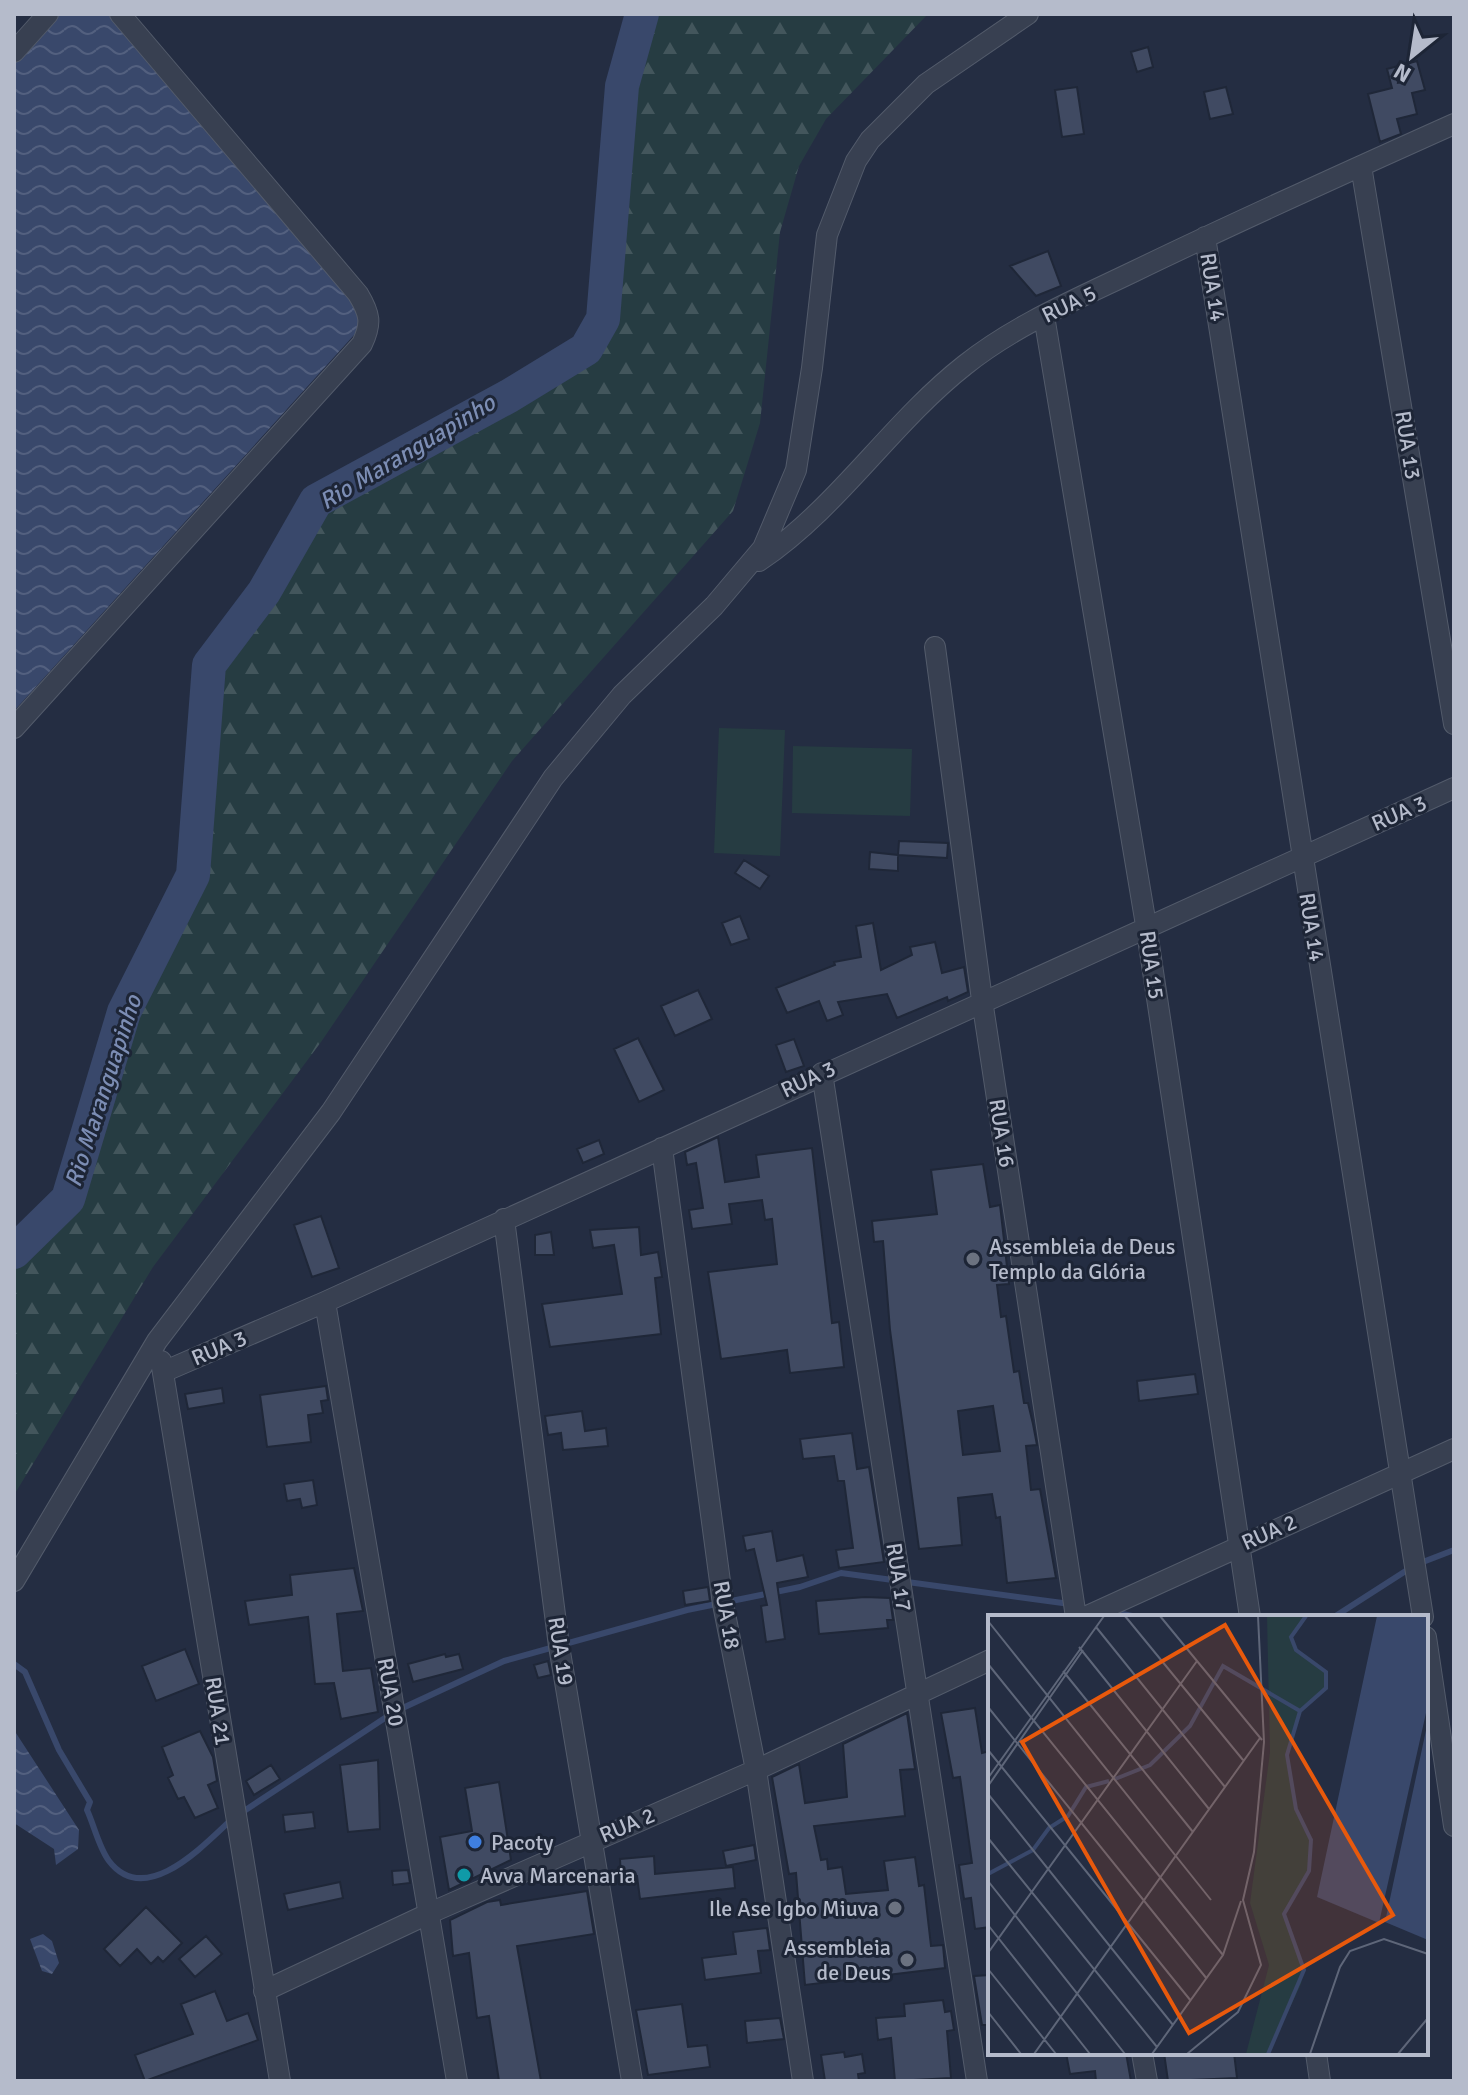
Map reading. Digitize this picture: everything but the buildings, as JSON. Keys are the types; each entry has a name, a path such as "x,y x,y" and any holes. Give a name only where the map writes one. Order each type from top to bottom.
{"street":[{"path":"14,52 48,14"},
{"path":"14,728 362,344 370,326 369,311 358,294 120,14"},
{"path":"14,1581 157,1341 331,1112 553,778 622,695 714,606 763,548 777,522 796,470 812,368 827,235 856,161 870,140 926,84 1028,14"},
{"name":"RUA 5","path":"743,572 810,523 965,365 1044,316 1205,237 1454,124"},
{"name":"RUA 13","path":"1361,166 1454,724"},
{"name":"RUA 14","path":"1205,237 1423,1615"},
{"name":"RUA 15","path":"1044,316 1146,925 1250,1615"},
{"name":"RUA 16","path":"935,647 982,1000 1076,1615"},
{"name":"RUA 3","path":"163,1372 325,1302 1146,925 1454,788"},
{"name":"RUA 17","path":"822,1073 977,2081"},
{"name":"RUA 18","path":"662,1148 723,1604 756,1770 803,2081"},
{"name":"RUA 19","path":"504,1219 559,1646 632,2081"},
{"name":"RUA 20","path":"325,1302 457,2081"},
{"name":"RUA 21","path":"157,1341 280,2081"},
{"name":"RUA 2","path":"1089,1615 1454,1449"},
{"path":"1428,1650 1454,1826"},
{"name":"RUA 2","path":"264,1991 430,1913 756,1770 988,1661"},
{"path":"1142,2055 1147,2081"},
{"path":"1316,2055 1320,2081"}],"green space":[{"path":"642,14 928,14 826,119 799,166 780,232 760,423 733,511 512,761 321,1042 153,1267 14,1495 14,1252 68,1199 124,1012 193,875 209,665 264,592 316,501 509,396 585,349 603,319 622,86"},
{"path":"719,728 785,730 780,856 714,853"},
{"path":"793,746 912,749 910,816 792,813"}],"water":[{"path":"58,14 111,14 356,306 363,319 354,335 14,711 14,64"},
{"path":"14,1730 79,1830 78,1849 56,1865 54,1849 14,1823"},
{"path":"43,1934 52,1941 59,1963 52,1974 42,1971 30,1939"}],"waterway":[{"name":"Rio Maranguapinho","path":"14,1252 68,1199 124,1012 193,875 209,665 264,592 316,501 509,396 586,349 603,319 622,86 642,14"},
{"path":"1337,1615 1415,1565 1454,1550"},
{"path":"241,1813 394,1712 504,1661 687,1610 800,1587 841,1573 1070,1604"},
{"path":"1113,1612 1127,1615"},
{"path":"14,1664 25,1672 59,1750 90,1802 87,1810 105,1856 123,1874 139,1878 156,1876 173,1868 232,1819"}],"place":[{"name":"Assembleia de Deus Templo da Glória","path":"973,1259"},
{"name":"Pacoty","path":"475,1842"},
{"name":"Avva Marcenaria","path":"464,1875"},
{"name":"Ile Ase Igbo Miuva","path":"895,1908"},
{"name":"Assembleia de Deus","path":"907,1960"}]}
